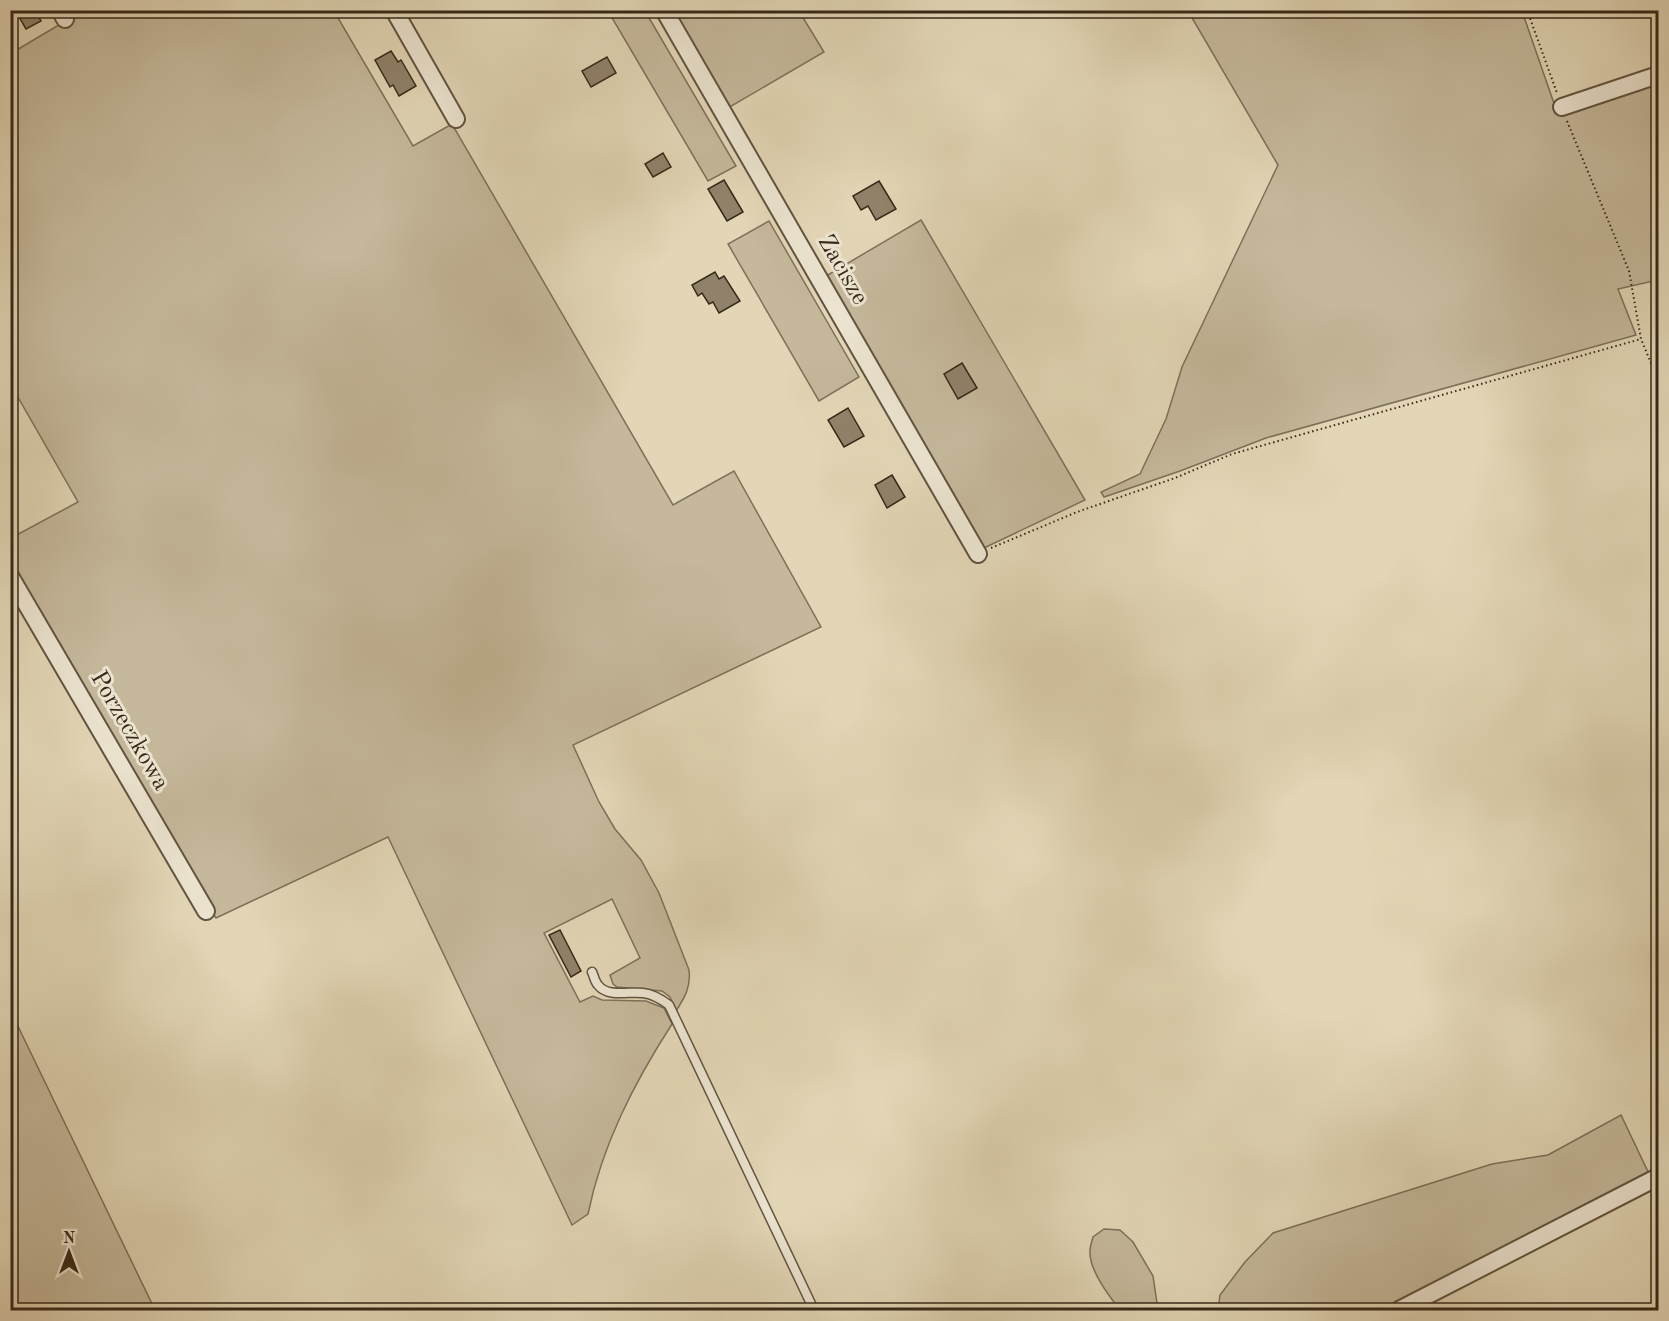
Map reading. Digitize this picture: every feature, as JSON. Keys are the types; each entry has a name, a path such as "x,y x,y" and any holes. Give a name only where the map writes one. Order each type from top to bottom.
{"street":[{"path":"393,10 456,119"},
{"name":"Zacisze","path":"664,10 978,554"},
{"path":"1562,107 1659,75"},
{"name":"Porzeczkowa","path":"10,576 206,911"},
{"path":"1399,1311 1659,1177"}],"lane":[{"path":"592,972 598,986 605,991 645,993 669,1005 814,1311"}],"path":[{"path":"1527,10 1562,107 1629,271 1641,339 1659,380"},
{"path":"978,554 1035,528 1175,478 1232,454 1641,339"}],"shaded area":[{"path":"71,11 334,11 413,146 452,124 673,505 734,471 821,627 573,745 599,802 615,829 641,860 659,893 689,970 689,982 687,992 676,1011 670,997 662,991 617,987 613,984 610,975 640,958 612,899 544,933 580,1002 593,996 602,1000 646,1001 664,1008 672,1024 621,1115 594,1188 588,1214 572,1225 388,837 216,918 11,564 11,538 78,502 11,385 10,54 74,16"},
{"path":"608,11 645,11 736,166 708,181"},
{"path":"672,11 799,11 824,52 728,108"},
{"path":"1188,11 1522,11 1558,115 1658,81 1658,280 1618,289 1636,335 1266,438 1104,497 1101,492 1140,474 1166,419 1182,367 1278,165"},
{"path":"921,220 1085,500 984,548 826,276"},
{"path":"769,221 859,377 819,401 728,244"},
{"path":"14,1018 155,1310 11,1310 10,1019"},
{"path":"1621,1115 1650,1176 1381,1310 1218,1310 1220,1295 1245,1262 1273,1233 1492,1164 1548,1155"},
{"path":"1104,1229 1120,1230 1133,1242 1153,1276 1158,1310 1120,1310 1105,1290 1096,1274 1090,1251 1093,1237"}],"building":[{"path":"15,10 35,10 41,21 26,29"},
{"path":"391,51 398,62 401,60 416,86 399,96 393,85 390,87 375,60"},
{"path":"607,57 616,73 591,87 582,71"},
{"path":"663,153 671,167 653,177 645,164"},
{"path":"724,180 743,212 727,221 708,189"},
{"path":"879,181 896,209 876,220 868,206 861,210 853,196"},
{"path":"715,272 719,279 724,276 740,301 719,313 713,302 709,304 702,293 698,296 692,285"},
{"path":"962,363 977,388 958,399 944,374"},
{"path":"848,408 864,436 844,447 828,420"},
{"path":"892,475 905,497 887,508 875,485"},
{"path":"560,930 581,971 571,977 549,935"}]}
